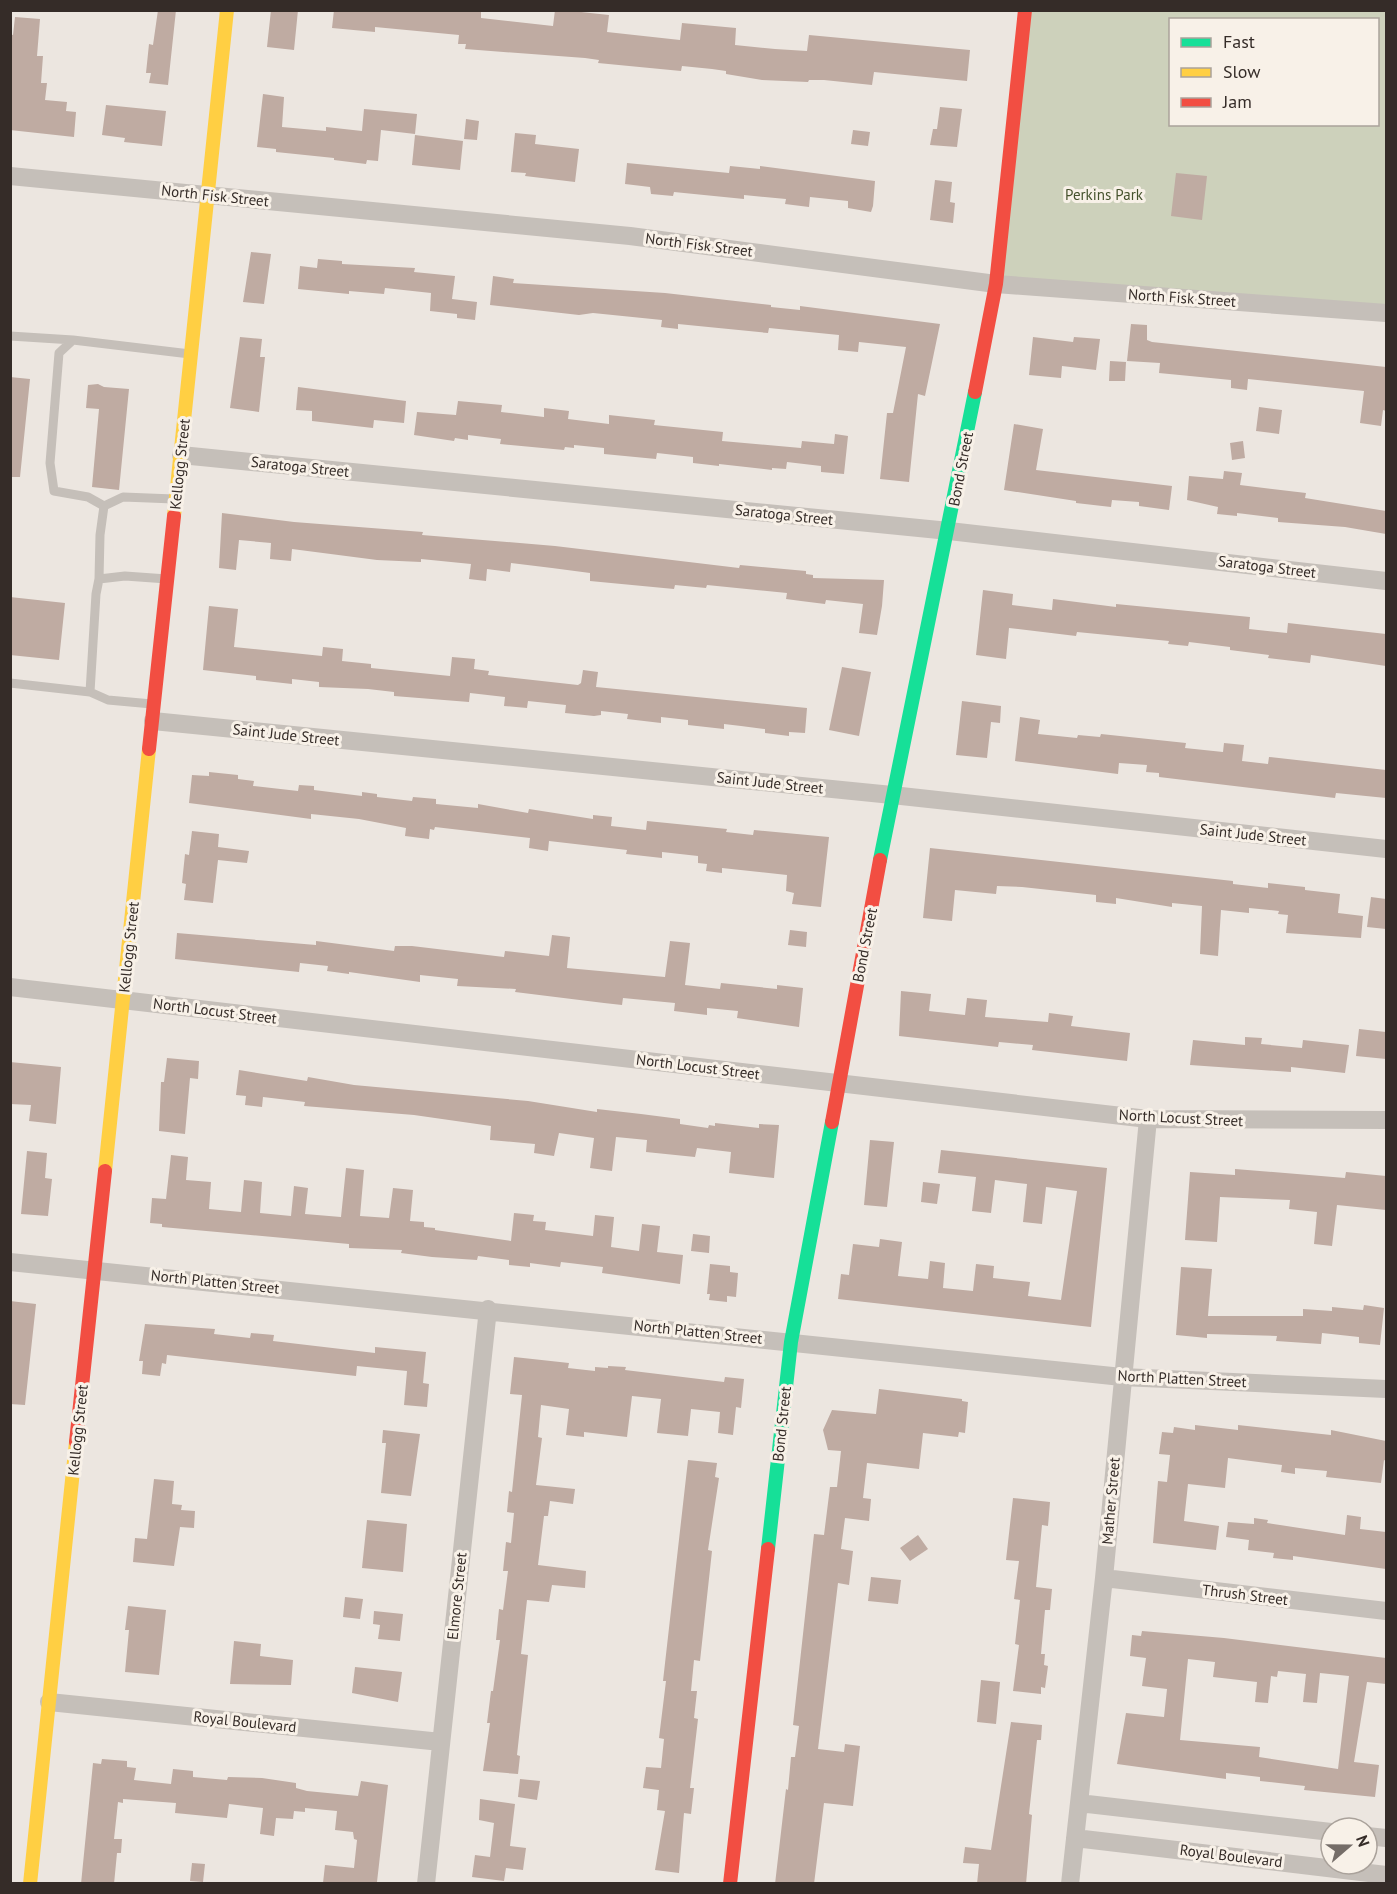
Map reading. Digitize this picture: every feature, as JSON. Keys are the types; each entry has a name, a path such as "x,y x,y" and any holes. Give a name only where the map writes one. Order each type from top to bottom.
{"street":[{"name":"Kellogg Street","path":"30,1884 227,10"},
{"name":"Bond Street","path":"730,1884 791,1342 892,795 949,531 996,284 1025,10"},
{"name":"North Fisk Street","path":"10,176 630,236 996,284 1386,313"},
{"name":"Saratoga Street","path":"181,455 949,531 1386,581"},
{"name":"Saint Jude Street","path":"154,713 1386,849"},
{"name":"North Locust Street","path":"10,987 1148,1119 1386,1120"},
{"name":"Mather Street","path":"1070,1884 1104,1578 1148,1119"},
{"name":"North Platten Street","path":"10,1262 488,1309 1122,1377 1386,1389"},
{"name":"Elmore Street","path":"426,1884 488,1309"},
{"name":"Thrush Street","path":"1104,1578 1386,1611"},
{"name":"Royal Boulevard","path":"50,1702 441,1742"},
{"path":"1079,1803 1319,1831"},
{"name":"Royal Boulevard","path":"1075,1838 1386,1875"}],"lane":[{"path":"10,336 73,340 191,354"},
{"path":"73,340 59,353 50,463 54,491 88,497 104,506"},
{"path":"104,506 123,497 176,500"},
{"path":"90,692 99,579 100,534 104,506"},
{"path":"99,579 124,576 168,579"},
{"path":"10,683 90,692 108,700 154,713"}],"green space":[{"name":"Perkins Park","path":"1026,11 1386,11 1386,315 996,284"}],"building":[{"path":"158,10 176,10 168,85 149,83 151,73 146,73 149,44 153,45"},
{"path":"271,10 298,10 294,50 267,47"},
{"path":"334,10 481,10 481,18 553,26 555,10 563,10 609,15 607,32 680,40 682,23 736,28 735,45 775,49 807,51 809,35 970,50 967,81 874,72 872,85 824,80 809,80 808,82 762,80 726,74 726,71 712,69 682,66 681,71 598,63 599,60 585,58 465,49 466,44 458,44 459,35 375,27 375,32 332,28"},
{"path":"15,17 40,19 37,56 43,56 41,83 47,83 45,100 67,102 66,111 76,112 74,137 10,130 10,34 13,35"},
{"path":"263,94 284,97 282,127 326,131 326,127 362,131 364,109 417,114 415,134 381,130 378,161 367,160 366,164 276,152 276,149 257,147"},
{"path":"106,105 166,111 162,146 124,142 125,138 102,135"},
{"path":"940,107 962,109 957,147 930,145 933,129 937,129"},
{"path":"466,119 479,121 477,140 464,139"},
{"path":"853,130 870,132 868,146 851,144"},
{"path":"515,133 536,135 535,144 579,149 575,182 511,172"},
{"path":"415,135 463,141 460,170 412,165"},
{"path":"627,163 729,173 730,166 760,169 760,166 875,181 873,206 871,212 848,208 848,201 810,197 809,207 785,204 786,199 744,195 744,199 674,192 673,196 651,194 650,187 625,184"},
{"path":"1176,173 1207,176 1202,220 1171,216"},
{"path":"935,180 952,182 950,202 955,203 953,223 930,220"},
{"path":"251,252 271,254 264,304 243,302"},
{"path":"318,259 342,261 342,264 415,268 414,272 455,276 452,299 477,302 475,320 457,318 457,314 430,311 431,293 385,288 384,294 349,291 349,294 298,289 300,266 317,268"},
{"path":"493,276 514,279 513,283 665,293 800,310 800,306 940,324 925,396 918,394 909,482 880,479 887,413 893,413 906,347 859,342 858,352 838,350 839,335 769,328 768,333 678,324 678,329 661,327 662,320 593,313 579,315 490,305"},
{"path":"1131,324 1147,325 1147,340 1152,342 1386,367 1386,411 1383,410 1381,426 1360,423 1364,391 1248,379 1247,390 1231,388 1231,380 1159,373 1160,363 1127,361"},
{"path":"240,337 262,339 260,357 265,357 259,412 230,408"},
{"path":"1033,337 1073,342 1074,337 1100,339 1096,370 1062,366 1061,378 1029,375"},
{"path":"1110,361 1126,362 1125,381 1109,381"},
{"path":"10,377 30,379 20,477 10,477"},
{"path":"98,384 104,387 129,389 119,490 92,487 99,409 86,408 88,385"},
{"path":"298,387 406,401 404,423 374,420 373,428 312,421 312,411 296,410"},
{"path":"458,401 502,405 501,412 544,417 544,408 569,411 568,419 609,424 609,415 655,420 654,425 723,432 722,441 801,448 802,441 834,444 835,434 848,436 844,474 821,472 821,466 787,462 786,469 772,468 772,470 693,463 693,457 657,453 656,459 604,454 604,448 574,445 574,448 565,447 564,450 500,444 501,439 468,435 468,440 455,438 454,441 414,435 417,412 456,415"},
{"path":"1259,407 1282,410 1279,434 1256,431"},
{"path":"1014,424 1043,429 1036,470 1172,486 1169,510 1139,506 1139,502 1112,500 1111,507 1004,490"},
{"path":"1243,441 1245,458 1232,460 1230,443"},
{"path":"1224,471 1242,473 1240,485 1306,493 1305,498 1386,511 1386,534 1345,527 1278,522 1278,518 1237,513 1237,516 1217,514 1218,507 1187,500 1189,476 1223,479"},
{"path":"222,513 294,522 423,532 422,535 555,546 739,568 740,565 806,571 806,574 813,575 813,578 884,580 882,606 877,635 859,633 863,604 826,600 825,604 786,599 787,593 707,585 706,588 675,585 674,589 590,581 590,573 511,563 510,572 487,569 486,581 469,579 471,564 421,559 421,562 377,560 292,549 291,561 270,559 271,543 239,540 236,570 219,568"},
{"path":"983,590 1013,594 1012,605 1052,610 1053,599 1116,607 1116,604 1250,617 1249,629 1287,633 1288,623 1386,634 1386,666 1311,655 1310,663 1268,658 1269,655 1230,650 1230,647 1189,642 1188,646 1168,644 1169,641 1077,632 1076,636 1009,628 1006,659 976,655"},
{"path":"10,597 65,603 59,660 10,655"},
{"path":"209,606 238,609 234,647 322,656 323,647 343,649 342,661 371,664 371,668 450,676 452,657 475,659 474,669 489,671 488,675 578,685 581,683 583,670 598,672 596,687 807,708 805,733 789,732 789,736 765,733 765,729 724,724 724,729 688,725 688,720 661,717 661,723 627,719 628,714 601,711 601,715 594,716 565,713 566,705 528,701 527,708 504,706 505,697 470,693 469,702 394,696 394,692 319,687 319,682 292,679 292,684 256,680 256,676 203,670"},
{"path":"842,667 871,672 859,736 829,730"},
{"path":"962,701 1001,706 1000,723 991,722 987,758 956,755"},
{"path":"1020,717 1040,720 1038,734 1077,738 1078,735 1100,737 1101,734 1186,743 1185,748 1223,752 1224,743 1244,745 1242,761 1268,764 1269,757 1386,770 1386,798 1336,793 1335,798 1159,777 1159,773 1146,772 1147,765 1119,763 1118,774 1015,761"},
{"path":"209,772 238,775 238,779 254,781 253,786 298,791 299,785 314,786 314,790 362,796 362,792 377,794 377,797 412,801 413,797 436,799 436,804 478,808 478,804 528,813 529,809 593,819 593,815 612,817 611,826 646,830 647,821 727,829 726,832 753,835 754,830 829,837 821,907 792,904 794,893 786,891 787,875 722,868 722,873 706,871 707,864 698,863 698,856 662,852 662,858 626,854 627,850 549,841 548,851 529,848 530,838 435,827 434,830 430,829 429,839 405,836 406,828 359,819 311,814 311,819 189,803 192,775 209,776"},
{"path":"192,831 219,834 218,847 249,851 247,863 218,860 213,903 184,900 186,884 182,883 185,854 189,855"},
{"path":"930,848 1233,881 1233,884 1268,888 1268,883 1305,887 1305,890 1340,894 1338,913 1363,916 1361,938 1286,933 1288,915 1278,914 1279,911 1249,908 1249,913 1221,910 1218,956 1200,954 1202,906 1172,903 1172,907 1116,898 1116,904 1096,902 1096,895 1022,887 997,886 996,894 955,890 952,921 923,918"},
{"path":"1371,897 1386,899 1386,929 1367,927"},
{"path":"790,930 807,932 806,947 788,945"},
{"path":"177,933 316,945 316,941 394,951 395,946 412,946 504,957 505,951 549,956 552,935 570,937 567,968 665,977 670,941 690,943 685,985 720,989 721,983 777,989 777,985 803,988 799,1027 737,1018 738,1011 707,1008 707,1015 674,1011 675,1003 623,998 622,1005 515,992 516,989 457,986 458,979 420,975 420,982 327,971 328,966 300,963 299,972 175,959"},
{"path":"901,991 931,994 929,1011 965,1015 967,998 987,1000 985,1017 1048,1022 1049,1013 1073,1016 1071,1026 1130,1033 1127,1061 1032,1050 1033,1045 999,1042 998,1047 899,1036"},
{"path":"1359,1029 1386,1032 1386,1059 1356,1056"},
{"path":"1245,1037 1262,1038 1261,1044 1302,1048 1303,1040 1349,1045 1345,1073 1291,1067 1291,1072 1190,1065 1193,1040 1245,1045"},
{"path":"167,1058 199,1061 198,1079 190,1078 185,1134 159,1131 161,1082 164,1082"},
{"path":"10,1062 61,1067 56,1124 29,1121 31,1105 10,1104"},
{"path":"239,1070 307,1081 308,1077 354,1085 528,1101 597,1112 597,1109 641,1114 680,1119 680,1124 708,1128 709,1125 715,1126 715,1123 759,1128 759,1124 779,1125 774,1178 729,1173 731,1152 697,1148 695,1157 646,1152 647,1140 616,1137 612,1171 590,1168 594,1138 559,1133 554,1156 534,1153 535,1144 490,1140 491,1126 414,1115 304,1106 305,1102 263,1097 262,1107 245,1105 246,1096 236,1095"},
{"path":"870,1140 894,1142 887,1207 864,1205"},
{"path":"941,1150 1107,1168 1091,1327 838,1299 841,1274 849,1275 853,1244 879,1247 880,1239 902,1242 898,1276 928,1279 930,1261 945,1263 943,1288 973,1291 976,1264 994,1266 993,1278 1030,1282 1028,1296 1061,1300 1077,1191 1046,1187 1042,1224 1023,1222 1027,1184 995,1180 991,1213 972,1211 976,1177 938,1173"},
{"path":"27,1151 47,1153 45,1178 52,1179 48,1216 21,1214"},
{"path":"171,1155 188,1157 186,1180 211,1182 209,1209 241,1212 244,1180 262,1182 260,1213 291,1216 294,1186 308,1188 305,1214 341,1217 346,1168 364,1170 360,1216 389,1218 393,1188 413,1190 410,1221 424,1222 424,1227 435,1228 435,1230 511,1241 514,1213 534,1215 533,1221 546,1222 545,1230 593,1236 595,1215 614,1217 611,1247 639,1251 642,1224 660,1226 657,1252 683,1255 680,1284 602,1273 603,1267 561,1262 560,1267 530,1263 530,1267 509,1265 509,1260 478,1256 477,1260 432,1257 401,1253 402,1250 349,1248 349,1244 162,1227 162,1224 150,1223 152,1198 166,1199"},
{"path":"1235,1169 1345,1178 1346,1172 1386,1176 1386,1210 1337,1205 1332,1246 1314,1244 1317,1212 1289,1209 1290,1200 1220,1197 1217,1242 1185,1240 1190,1172 1235,1175"},
{"path":"923,1182 940,1184 937,1204 921,1202"},
{"path":"693,1234 710,1236 709,1253 691,1251"},
{"path":"710,1264 730,1266 730,1272 738,1273 736,1297 727,1296 727,1302 709,1300 710,1294 707,1294"},
{"path":"1181,1267 1212,1269 1208,1316 1303,1316 1303,1309 1332,1311 1332,1307 1363,1310 1364,1305 1384,1308 1380,1345 1359,1343 1359,1337 1322,1333 1321,1344 1276,1341 1277,1336 1207,1334 1207,1338 1176,1335"},
{"path":"10,1301 36,1304 25,1405 10,1404"},
{"path":"145,1324 215,1329 214,1334 250,1338 251,1333 274,1335 273,1341 375,1353 375,1347 426,1352 423,1383 429,1384 427,1407 404,1405 407,1371 357,1366 356,1376 167,1355 166,1364 162,1363 160,1376 142,1374 143,1361 139,1361"},
{"path":"514,1357 569,1363 568,1368 595,1371 595,1367 608,1368 608,1366 724,1382 725,1377 744,1379 741,1408 736,1407 733,1435 718,1433 720,1412 691,1409 688,1436 657,1433 661,1399 632,1396 627,1437 584,1432 584,1437 566,1435 569,1409 541,1405 538,1437 542,1438 536,1485 575,1489 573,1504 550,1501 548,1516 544,1516 538,1565 586,1571 585,1588 552,1585 549,1602 527,1600 521,1654 528,1655 517,1755 520,1756 518,1774 483,1771 490,1723 487,1723 491,1691 493,1691 500,1640 496,1640 499,1609 503,1610 508,1571 503,1571 506,1542 511,1543 514,1513 507,1512 509,1491 512,1492 522,1395 510,1394"},
{"path":"879,1389 962,1399 968,1402 965,1433 959,1432 958,1437 923,1433 919,1469 867,1463 863,1498 871,1499 869,1521 845,1518 841,1549 853,1551 849,1585 838,1583 818,1749 844,1752 845,1744 860,1746 853,1806 824,1803 814,1884 775,1884 786,1789 788,1790 791,1757 795,1757 799,1726 793,1725 814,1534 824,1535 830,1487 837,1487 841,1451 828,1450 823,1430 832,1410 876,1414"},
{"path":"1195,1425 1238,1430 1238,1425 1331,1435 1331,1430 1386,1441 1386,1461 1384,1460 1381,1483 1326,1477 1327,1471 1295,1468 1295,1474 1281,1472 1282,1465 1228,1458 1225,1488 1188,1484 1184,1521 1219,1526 1216,1550 1153,1543 1158,1481 1167,1482 1170,1455 1159,1454 1162,1432 1173,1433 1174,1427 1195,1430"},
{"path":"383,1430 420,1434 411,1496 381,1493 386,1443 382,1443"},
{"path":"688,1460 717,1463 715,1477 719,1478 708,1550 712,1551 700,1661 694,1660 691,1691 697,1691 694,1718 698,1719 690,1788 694,1788 691,1814 684,1813 679,1873 655,1870 665,1811 657,1810 659,1790 643,1788 646,1767 661,1768 664,1739 659,1738 666,1681 663,1681"},
{"path":"154,1479 174,1481 172,1504 182,1505 181,1510 195,1511 194,1528 180,1527 174,1566 133,1562 135,1538 147,1539"},
{"path":"1013,1498 1050,1502 1048,1526 1042,1525 1036,1587 1052,1589 1050,1610 1045,1610 1041,1654 1045,1654 1044,1665 1048,1666 1045,1688 1041,1687 1041,1694 1013,1691 1019,1645 1015,1644 1020,1600 1014,1599 1019,1561 1006,1560"},
{"path":"1347,1515 1361,1517 1360,1529 1386,1532 1386,1569 1293,1556 1293,1560 1273,1558 1274,1553 1248,1550 1249,1540 1226,1537 1228,1522 1254,1524 1254,1518 1268,1520 1267,1523 1345,1535"},
{"path":"367,1520 407,1524 403,1572 362,1568"},
{"path":"918,1535 928,1549 910,1561 900,1548"},
{"path":"871,1577 901,1580 898,1604 868,1601"},
{"path":"345,1597 363,1599 360,1619 343,1617"},
{"path":"128,1606 166,1610 159,1675 125,1672 129,1630 125,1630"},
{"path":"374,1611 403,1614 400,1641 378,1639 380,1625 373,1624"},
{"path":"1142,1631 1224,1638 1386,1658 1386,1684 1367,1682 1354,1762 1379,1765 1375,1797 1304,1790 1305,1786 1260,1781 1260,1777 1226,1773 1226,1779 1117,1764 1126,1713 1164,1717 1167,1689 1142,1686 1146,1658 1130,1656 1132,1635 1141,1636","holes":["1188,1659 1215,1662 1213,1677 1257,1682 1255,1702 1268,1703 1271,1676 1277,1677 1278,1671 1306,1674 1303,1702 1317,1703 1320,1673 1349,1676 1338,1769 1259,1757 1260,1747 1180,1740"]},
{"path":"234,1641 261,1644 260,1656 293,1660 291,1685 230,1684"},
{"path":"355,1667 402,1672 398,1702 352,1693"},
{"path":"981,1680 1000,1682 996,1724 977,1722"},
{"path":"1011,1722 1042,1725 1041,1740 1037,1740 1029,1814 1032,1815 1026,1884 977,1884 979,1864 963,1863 965,1847 991,1850"},
{"path":"102,1759 127,1761 127,1767 136,1768 134,1780 171,1784 173,1769 193,1771 193,1777 227,1780 228,1777 262,1778 296,1783 296,1788 307,1791 358,1796 361,1781 388,1785 377,1882 323,1883 325,1865 354,1868 357,1840 354,1839 353,1832 335,1830 337,1811 305,1808 305,1812 294,1811 293,1819 276,1818 274,1836 260,1834 263,1808 229,1804 227,1818 175,1813 176,1803 123,1799 123,1803 118,1802 114,1839 122,1839 121,1853 117,1853 114,1884 81,1884 93,1763 101,1764"},
{"path":"520,1779 540,1781 537,1800 518,1797"},
{"path":"480,1799 515,1804 510,1846 526,1848 523,1870 506,1868 504,1881 472,1877 475,1855 490,1857 494,1823 479,1820"},
{"path":"192,1863 205,1864 203,1882 190,1881"}],"traffic: fast":[{"path":"880,860 975,392"},
{"path":"768,1549 791,1342 832,1122"}],"traffic: slow":[{"path":"174,516 227,10"},
{"path":"105,1171 149,749"},
{"path":"30,1884 76,1442"}],"traffic: jam":[{"path":"975,392 996,284 1025,10"},
{"path":"149,749 174,516"},
{"path":"832,1122 880,860"},
{"path":"76,1442 105,1171"},
{"path":"730,1884 768,1549"}]}
